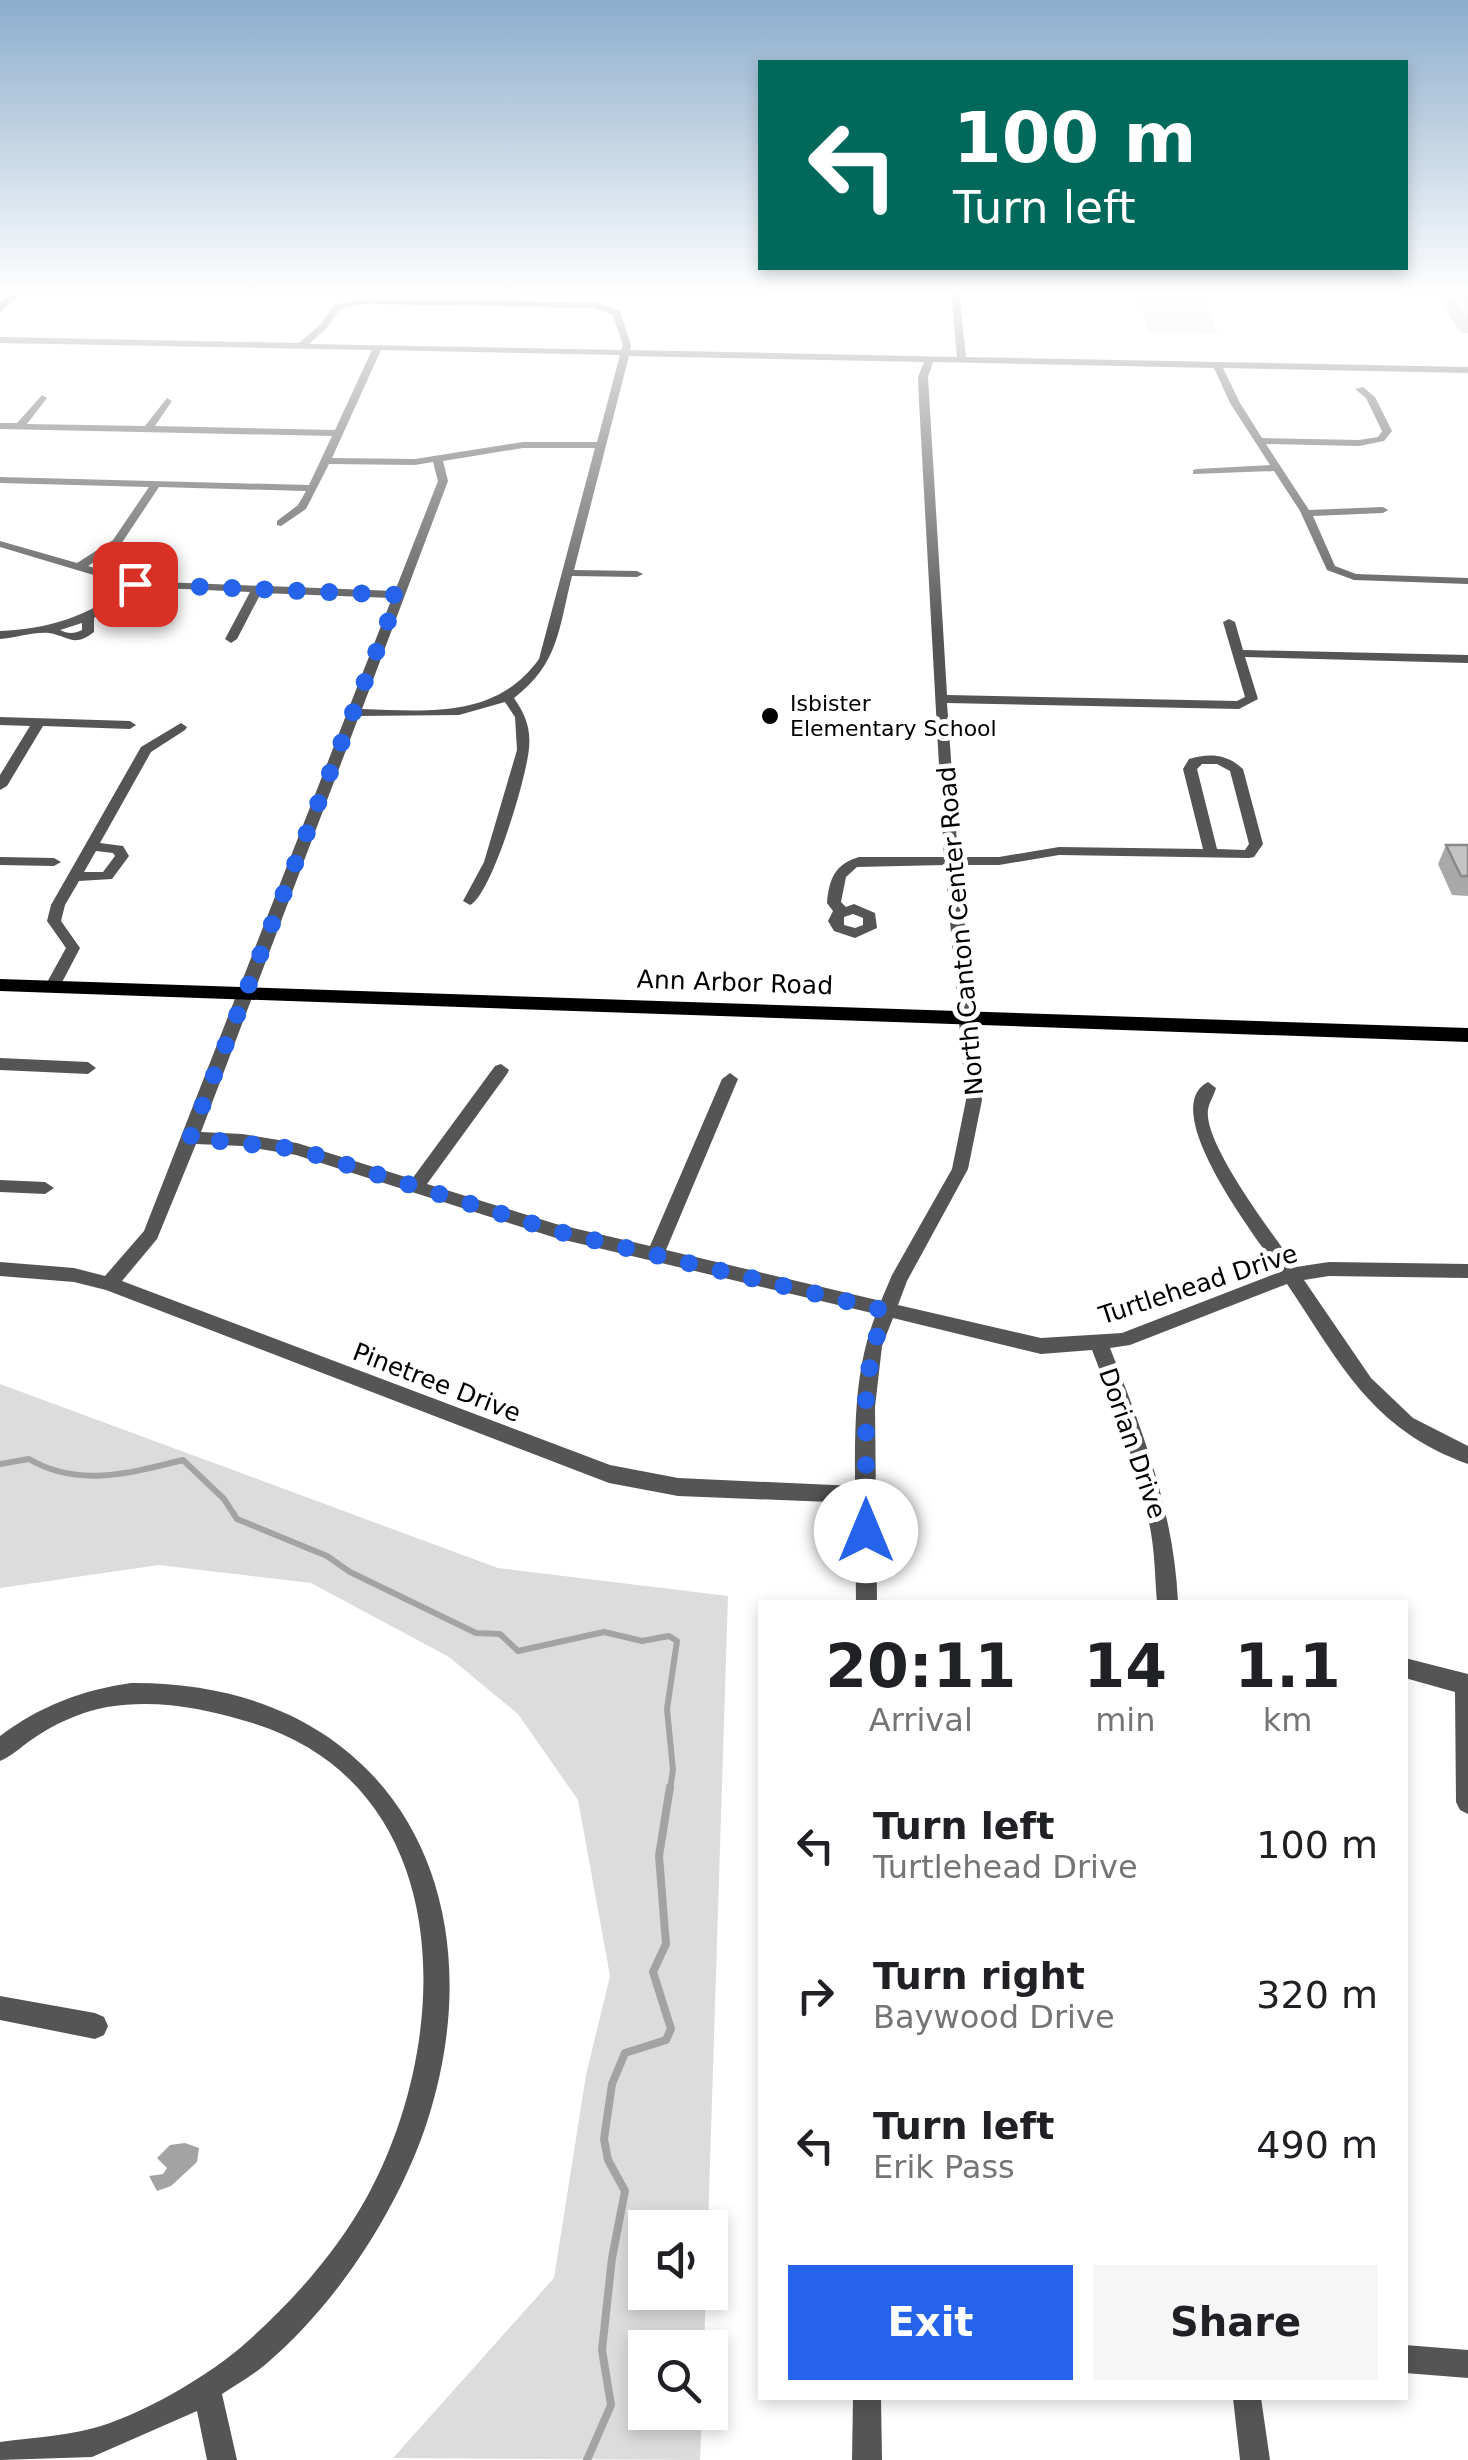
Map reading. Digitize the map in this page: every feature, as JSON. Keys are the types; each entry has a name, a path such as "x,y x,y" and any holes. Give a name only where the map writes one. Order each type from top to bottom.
{"main road":[{"name":"Ann Arbor Road","path":"0,984 1468,1034"}],"street":[{"path":"20,426 37,405"},
{"path":"148,429 164,405"},
{"path":"281,523 302,507 353,405"},
{"path":"352,712 445,713 507,696 530,680 544,663 611,405"},
{"name":"North Canton Center Road","path":"866,1600 866,1383 883,1310 952,1186 968,1146 974,1100 953,862 924,405"},
{"path":"1233,405 1262,441 1274,468 1306,513 1329,566 1341,574 1468,581"},
{"path":"1262,441 1359,443 1382,439 1387,431 1374,405"},
{"path":"0,426 340,434"},
{"path":"326,461 438,460 524,445 601,445"},
{"path":"109,1284 151,1234 190,1138 443,481 438,460"},
{"path":"1196,472 1274,468"},
{"path":"0,480 313,488"},
{"path":"78,568 117,542 156,484"},
{"path":"1306,513 1382,510"},
{"path":"0,544 135,584 398,595"},
{"path":"567,572 637,574"},
{"path":"0,635 49,628 66,638 79,636 88,632 88,616 113,604 135,584"},
{"path":"231,639 256,592"},
{"path":"943,700 1244,704 1252,699 1228,622"},
{"path":"1238,653 1468,659"},
{"path":"470,901 492,862 523,750 521,718 507,696"},
{"path":"0,721 130,725"},
{"path":"0,786 39,722"},
{"path":"54,986 73,948 54,916 146,750 181,727"},
{"path":"842,911 834,904 842,868 868,860 999,861 1059,850 1212,855 1245,855 1255,850 1256,844 1236,768 1228,762 1204,759 1190,769 1212,855"},
{"path":"74,877 107,876 122,856 118,849 91,846"},
{"path":"0,861 54,862"},
{"path":"0,1064 88,1068"},
{"path":"415,1187 502,1070"},
{"path":"655,1255 730,1079"},
{"path":"1208,1088 1199,1112 1204,1135 1225,1176 1364,1384 1383,1405 1421,1434 1468,1456"},
{"name":"Turtlehead Drive","path":"190,1138 297,1149 491,1213 1024,1344 1099,1344 1147,1333 1291,1275 1385,1268 1468,1271"},
{"path":"0,1186 44,1188"},
{"name":"Pinetree Drive","path":"0,1268 74,1275 109,1284 610,1474 678,1487 866,1495"},
{"name":"Dorian Drive","path":"1099,1344 1157,1505 1166,1556 1167,1600"},
{"path":"1408,1669 1467,1685 1468,1802"},
{"path":"0,1750 61,1711 121,1693 180,1693 256,1713 314,1738 369,1784 393,1816 425,1886 438,1960 438,2010 422,2098 407,2142 364,2225 327,2279 256,2352 207,2390 119,2435 73,2449 0,2457"},
{"path":"0,2008 95,2026"},
{"path":"1408,2360 1468,2364"},
{"path":"207,2390 222,2460"},
{"path":"867,2400 868,2460"},
{"path":"1247,2400 1255,2460"}],"shaded area":[{"path":"0,1384 498,1568 728,1596 709,2210 628,2210 628,2310 705,2310 705,2330 628,2330 628,2430 701,2430 700,2460 393,2458 554,2278 586,2075 610,1976 578,1800 518,1714 449,1657 311,1583 159,1565 0,1588"},
{"path":"185,2143 199,2148 197,2162 171,2186 157,2191 149,2176 163,2174 167,2168 157,2158 170,2145"}],"building":[{"path":"1446,845 1468,845 1468,876 1461,876"}],"waterway":[{"path":"0,1464 29,1459 66,1473 105,1475 183,1460 224,1499 237,1519 327,1556 350,1572 476,1633 500,1634 518,1651 604,1632 642,1641 669,1636 677,1641 667,1709 673,1770 670,1789"},
{"path":"587,2460 611,2405 602,2350 612,2258 625,2191 608,2160 604,2139 612,2084 625,2053 666,2040 671,2029 653,1972 666,1944 659,1856 670,1787"}],"place":[{"name":"Isbister Elementary School","path":"770,716"}],"route":[{"path":"135,584 398,595 190,1138 242,1140 297,1149 556,1231 883,1310 866,1383 866,1531"}]}
